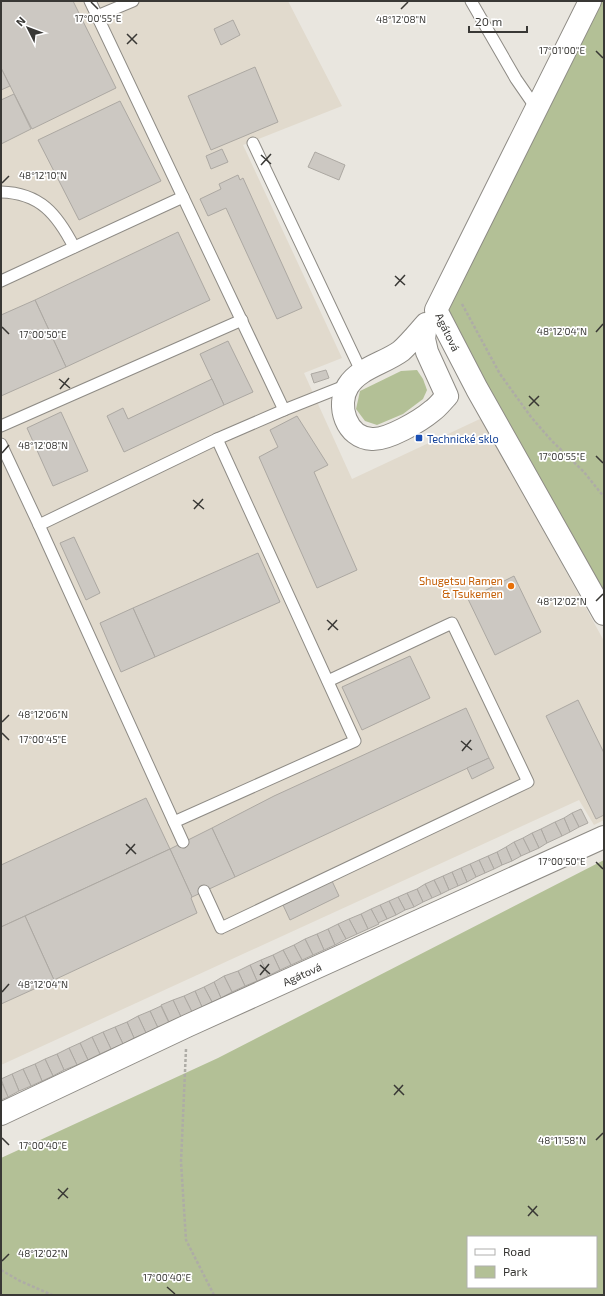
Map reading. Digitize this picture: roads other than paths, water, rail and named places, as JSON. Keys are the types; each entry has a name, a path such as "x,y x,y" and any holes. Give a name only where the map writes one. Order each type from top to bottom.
{"street":[{"name":"Agátová","path":"590,1 431,317 477,389 604,614"},
{"path":"431,317 424,339 427,352 447,396 433,410 412,424 383,437 372,439 358,435 348,425 342,413 342,399 355,379 401,351 431,317"},
{"name":"Agátová","path":"1,1114 187,1026 604,837"}],"lane":[{"path":"90,1 284,410"},
{"path":"97,16 133,1"},
{"path":"471,1 516,79 536,108"},
{"path":"39,525 217,439 355,379 253,143"},
{"path":"1,192 13,192 44,204 62,225 74,247"},
{"path":"1,281 183,196"},
{"path":"1,426 242,320"},
{"path":"174,822 355,741 217,439"},
{"path":"1,444 183,842"},
{"path":"204,891 221,928 528,782 452,623 328,681"}],"place":[{"name":"Technické sklo","path":"419,438"},
{"name":"Shugetsu Ramen & Tsukemen","path":"511,586"}]}
